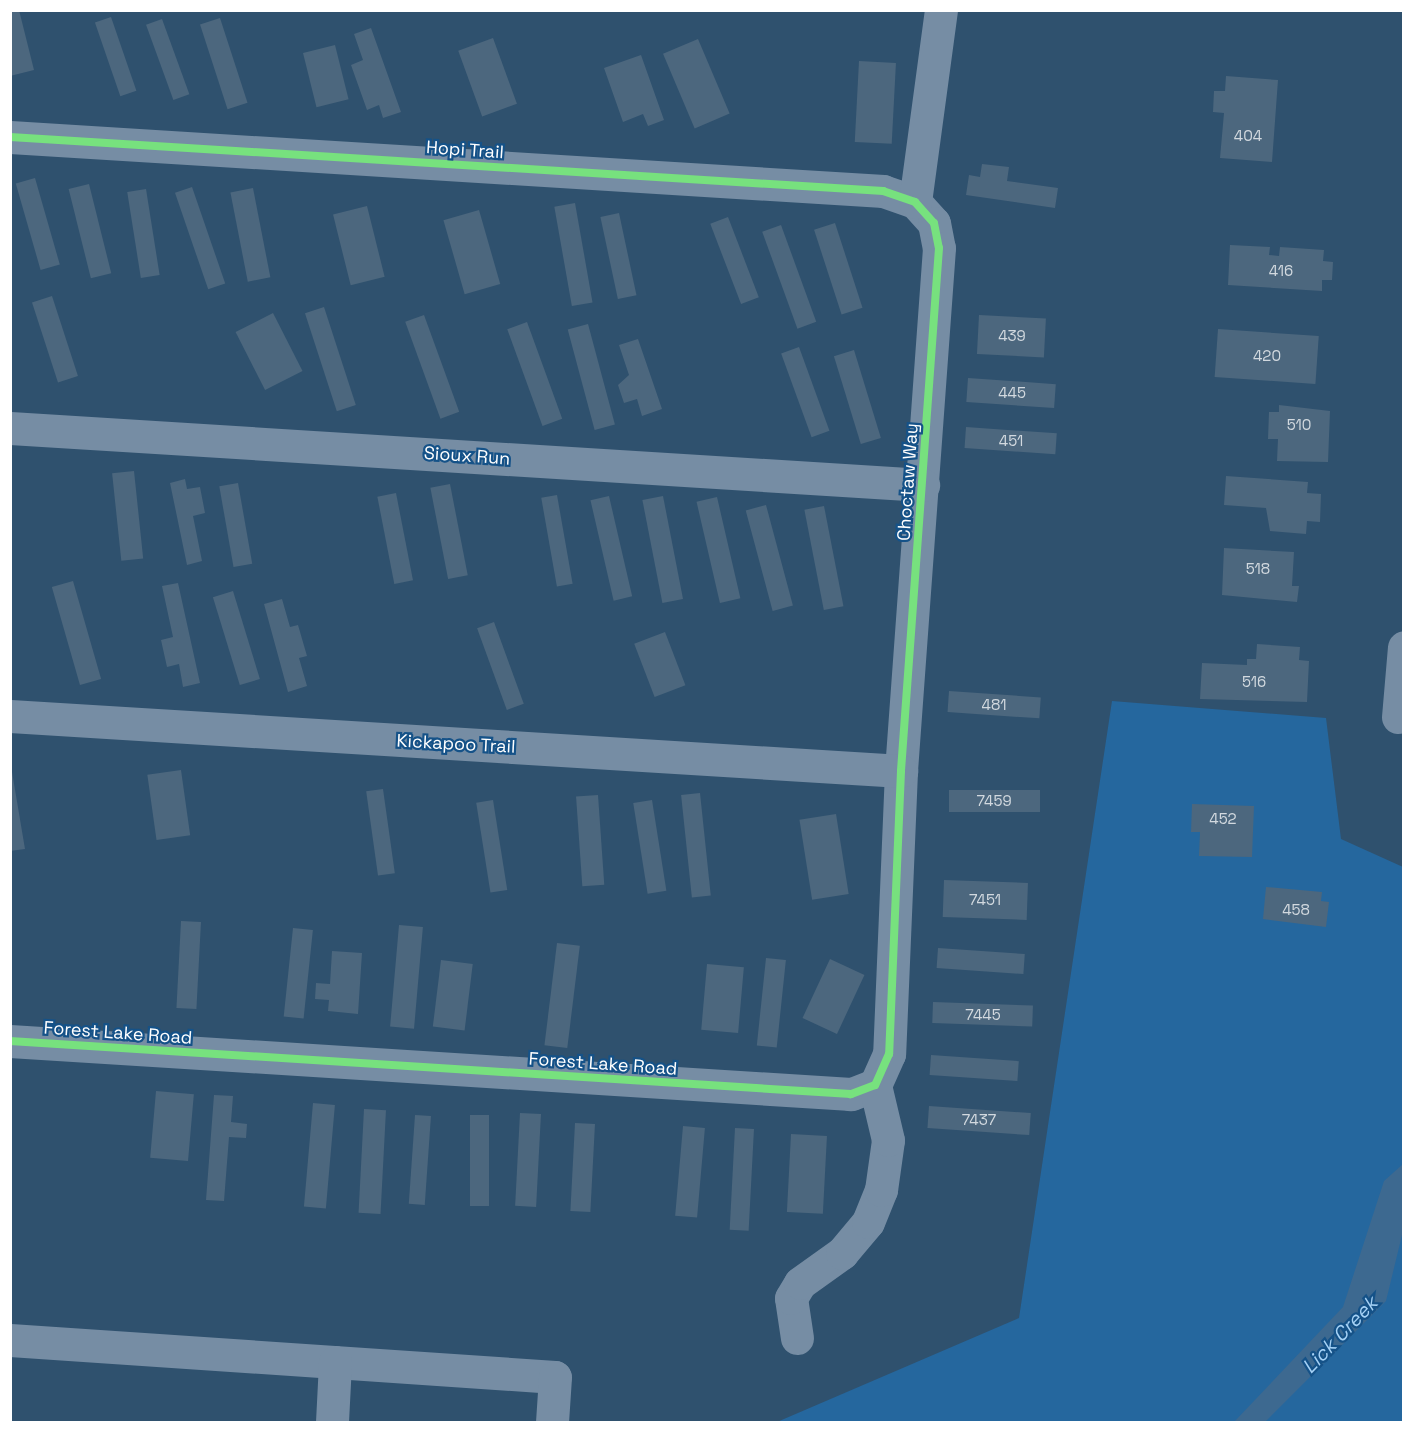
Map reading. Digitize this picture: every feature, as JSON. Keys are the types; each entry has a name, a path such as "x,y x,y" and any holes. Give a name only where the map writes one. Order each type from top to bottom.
{"street":[{"path":"915,202 941,10"},
{"name":"Hopi Trail","path":"10,137 883,191 915,202"},
{"name":"Choctaw Way","path":"901,771 939,248 934,223 915,202"},
{"name":"Sioux Run","path":"10,428 923,485"},
{"path":"1398,717 1404,647"},
{"name":"Kickapoo Trail","path":"10,717 901,771"},
{"path":"797,1338 790,1298 800,1283 842,1253 868,1222 881,1190 888,1140 875,1084 889,1054 901,771"},
{"name":"Forest Lake Road","path":"10,1041 851,1095 875,1084"},
{"path":"10,1340 555,1377 552,1422"},
{"path":"332,1422 335,1362"}],"shaded area":[{"path":"1112,701 1326,718 1341,839 1403,867 1403,1422 777,1422 1019,1318"}],"water":[{"name":"Lick Creek","path":"1403,1164 1403,1231 1386,1301 1265,1422 1234,1422 1343,1307 1384,1181"}],"building":[{"path":"10,10 19,10 34,70 10,76"},
{"path":"111,17 136,91 120,96 95,23"},
{"path":"220,18 248,103 228,109 200,24"},
{"path":"162,19 189,94 173,100 146,25"},
{"path":"371,28 401,112 383,118 379,105 367,110 351,65 363,60 354,34"},
{"path":"493,38 517,104 482,116 458,51"},
{"path":"698,39 730,114 695,128 663,54"},
{"path":"335,45 349,99 317,107 303,53"},
{"path":"641,55 664,120 648,126 643,114 623,122 604,68"},
{"path":"859,61 896,63 892,144 855,142"},
{"path":"1226,76 1278,80 1272,162 1220,158 1224,113 1213,112 1214,91 1225,91"},
{"path":"982,164 1009,167 1007,181 1058,188 1055,208 966,195 969,175 980,177"},
{"path":"35,178 60,265 41,270 16,184"},
{"path":"89,184 111,273 91,278 69,189"},
{"path":"192,187 225,283 208,289 175,193"},
{"path":"253,188 270,277 248,282 230,192"},
{"path":"146,189 160,275 141,278 127,192"},
{"path":"575,203 593,302 572,306 554,207"},
{"path":"367,206 385,277 351,285 333,214"},
{"path":"479,210 500,284 465,294 443,220"},
{"path":"619,213 636,295 618,299 600,217"},
{"path":"728,217 759,297 741,304 710,224"},
{"path":"835,223 863,308 842,314 814,230"},
{"path":"781,225 816,322 797,329 762,232"},
{"path":"1230,245 1270,247 1269,255 1279,256 1280,247 1324,250 1323,261 1333,262 1332,280 1322,280 1322,291 1228,285"},
{"path":"52,296 78,376 58,382 32,302"},
{"path":"324,307 356,405 337,411 305,313"},
{"path":"273,313 303,371 265,390 236,332"},
{"path":"424,315 459,412 440,419 405,322"},
{"path":"979,315 1046,319 1044,357 977,354"},
{"path":"527,322 562,419 542,426 507,329"},
{"path":"588,324 615,424 595,430 568,329"},
{"path":"1218,329 1319,336 1315,384 1215,377"},
{"path":"638,339 662,409 642,416 637,399 624,403 618,385 629,375 619,345"},
{"path":"799,347 829,431 812,437 781,353"},
{"path":"854,350 881,438 861,444 834,356"},
{"path":"968,378 1056,384 1054,408 966,402"},
{"path":"1279,405 1330,411 1328,462 1277,461 1278,439 1268,439 1269,412 1279,412"},
{"path":"966,427 1057,433 1055,454 965,448"},
{"path":"134,471 143,559 121,561 112,473"},
{"path":"1226,476 1308,482 1307,493 1321,494 1320,522 1307,521 1306,534 1270,531 1266,508 1224,505"},
{"path":"185,479 187,489 200,487 205,513 193,516 202,561 187,565 170,483"},
{"path":"238,483 252,564 234,567 219,486"},
{"path":"450,484 468,575 448,579 430,488"},
{"path":"396,493 413,580 394,584 377,497"},
{"path":"557,495 573,584 557,586 541,498"},
{"path":"609,496 632,596 614,601 590,500"},
{"path":"663,496 683,599 662,603 642,500"},
{"path":"717,497 740,598 720,603 697,502"},
{"path":"766,505 793,605 773,611 746,510"},
{"path":"824,506 843,606 824,610 804,510"},
{"path":"1224,548 1294,552 1292,586 1299,586 1297,602 1222,595"},
{"path":"73,581 101,679 80,685 52,587"},
{"path":"178,583 200,683 183,687 179,664 167,667 161,640 173,637 162,586"},
{"path":"233,591 260,679 240,685 213,597"},
{"path":"282,599 290,627 298,625 307,656 299,658 307,686 288,692 264,604"},
{"path":"494,622 524,704 507,710 477,628"},
{"path":"665,632 685,685 655,697 634,644"},
{"path":"1257,644 1300,647 1299,660 1309,661 1307,702 1200,699 1202,663 1247,665 1247,659 1256,659"},
{"path":"949,691 1041,697 1039,718 948,712"},
{"path":"10,760 25,849 10,851"},
{"path":"181,770 190,835 157,840 147,775"},
{"path":"383,789 395,873 378,876 366,791"},
{"path":"949,790 1040,790 1040,812 949,812"},
{"path":"700,793 711,895 692,897 681,795"},
{"path":"598,795 604,885 582,886 576,797"},
{"path":"493,800 507,890 490,893 476,803"},
{"path":"652,800 666,891 648,894 633,803"},
{"path":"1192,804 1254,806 1252,857 1199,856 1200,832 1191,832"},
{"path":"836,814 849,894 812,900 799,820"},
{"path":"944,880 1028,883 1027,920 943,917"},
{"path":"1266,887 1322,892 1321,901 1329,902 1326,927 1263,919"},
{"path":"181,921 201,922 196,1009 176,1008"},
{"path":"399,925 423,927 414,1029 390,1027"},
{"path":"293,928 313,930 304,1019 284,1017"},
{"path":"557,943 580,946 567,1048 544,1045"},
{"path":"938,948 1025,954 1023,974 937,968"},
{"path":"332,951 362,953 358,1014 328,1011 329,1000 315,999 316,983 330,984"},
{"path":"766,958 786,960 777,1048 757,1046"},
{"path":"830,959 864,975 837,1034 803,1018"},
{"path":"441,960 473,964 465,1030 433,1027"},
{"path":"707,964 744,967 738,1033 701,1030"},
{"path":"933,1002 1033,1005 1032,1026 932,1023"},
{"path":"931,1055 1019,1061 1017,1081 930,1075"},
{"path":"156,1091 194,1094 188,1161 150,1158"},
{"path":"214,1095 233,1096 231,1122 247,1124 246,1138 229,1137 224,1201 206,1200"},
{"path":"313,1103 335,1105 326,1209 304,1207"},
{"path":"929,1106 1031,1113 1029,1135 927,1128"},
{"path":"364,1109 386,1110 381,1214 359,1213"},
{"path":"520,1113 541,1114 536,1207 515,1206"},
{"path":"415,1115 431,1116 425,1205 409,1204"},
{"path":"470,1115 489,1115 489,1206 470,1206"},
{"path":"575,1123 595,1124 590,1212 570,1211"},
{"path":"683,1126 705,1128 697,1218 675,1216"},
{"path":"735,1128 754,1129 749,1231 730,1230"},
{"path":"791,1134 827,1136 823,1214 787,1212"}],"cycle path":[{"path":"10,137 883,191 915,202 934,223 939,248 901,771 889,1054 875,1085 851,1094 10,1041"}]}
